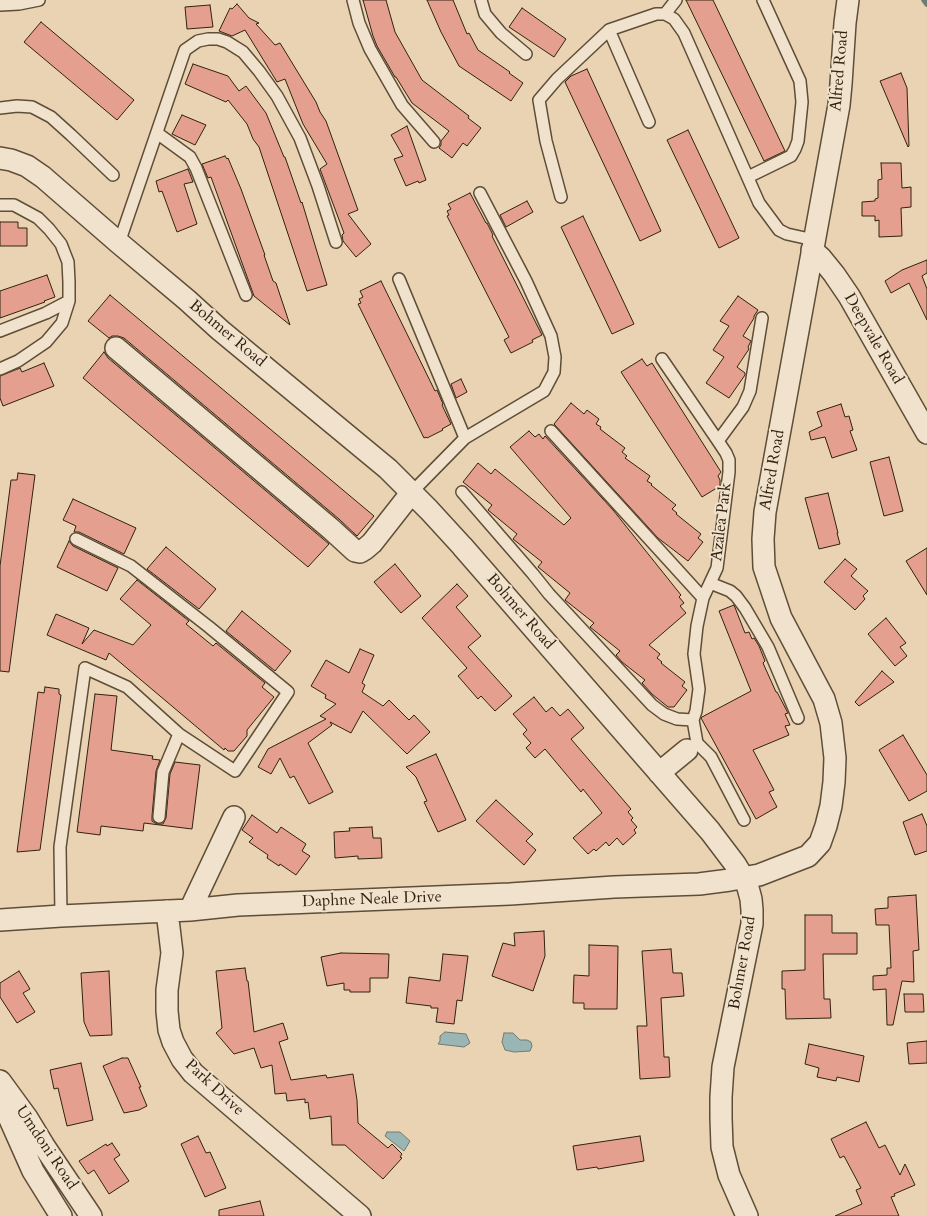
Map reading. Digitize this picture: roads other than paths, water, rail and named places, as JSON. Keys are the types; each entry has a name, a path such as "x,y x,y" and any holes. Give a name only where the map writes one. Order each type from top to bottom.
{"street":[{"name":"Alfred Road","path":"743,877 759,875 808,856 820,843 831,806 833,790 835,758 831,723 824,699 781,618 764,567 762,539 765,512 839,104 848,0"},
{"name":"Bohmer Road","path":"0,158 27,166 43,177 220,330 358,443 412,492 462,546 710,831 735,864 743,877 751,899 752,924 723,1067 720,1118 722,1146 729,1175 747,1216"},
{"name":"Deepvale Road","path":"813,245 849,296 927,433"},
{"path":"116,348 355,551 360,552 372,544 412,492"},
{"path":"659,773 692,746"},
{"path":"190,910 234,817"},
{"name":"Daphne Neale Drive","path":"0,920 190,910 238,905 699,884 743,877"},
{"name":"Park Drive","path":"167,911 172,953 166,1011 171,1036 182,1059 193,1073 360,1216"},
{"name":"Umdoni Road","path":"0,1081 27,1118 91,1216"},
{"name":"Umdoni Road","path":"0,1097 33,1171 61,1216"}],"lane":[{"path":"0,5 39,0"},
{"path":"352,0 370,49 402,105 434,142"},
{"path":"481,0 486,14 501,33 526,54"},
{"path":"665,14 676,0"},
{"path":"748,177 791,156 798,141 802,102 800,80 764,0"},
{"path":"561,197 546,141 539,100 557,78 609,30 656,14 665,14 674,19 684,33 759,203 779,230 813,245"},
{"path":"609,30 649,122"},
{"path":"118,243 185,50 198,41 208,39 218,39 227,42 243,52 277,96 300,138 336,242"},
{"path":"0,108 32,107 51,117 113,175"},
{"path":"157,133 190,157 246,295"},
{"path":"412,492 465,438 544,391 554,372 555,357 551,336 526,281 480,193"},
{"path":"0,205 14,204 38,218 61,244 68,262 69,301 62,323 46,342 18,361 0,369"},
{"path":"399,280 465,438"},
{"path":"0,331 46,313 69,301"},
{"path":"718,441 743,407 750,391 762,318"},
{"name":"Azalea Park","path":"662,359 729,460 717,568 703,598 697,626 694,654 698,689 696,711 693,720 692,746"},
{"path":"551,431 703,598"},
{"path":"462,492 548,594 652,705 664,714 677,720 693,720"},
{"path":"61,916 60,847 85,668 127,687 179,734 235,771 288,692 131,566 76,539"},
{"path":"710,583 730,591 745,608 768,647 798,718"},
{"path":"159,816 163,772 179,734"},
{"path":"692,746 711,757 744,820"}],"water":[{"path":"445,1032 466,1034 470,1043 464,1047 438,1044 440,1036"},
{"path":"504,1033 513,1033 520,1040 531,1042 530,1051 514,1052 505,1050 502,1042"},
{"path":"387,1132 400,1132 410,1141 404,1151 385,1136"}],"waterway":[{"path":"924,0 927,4"}]}
